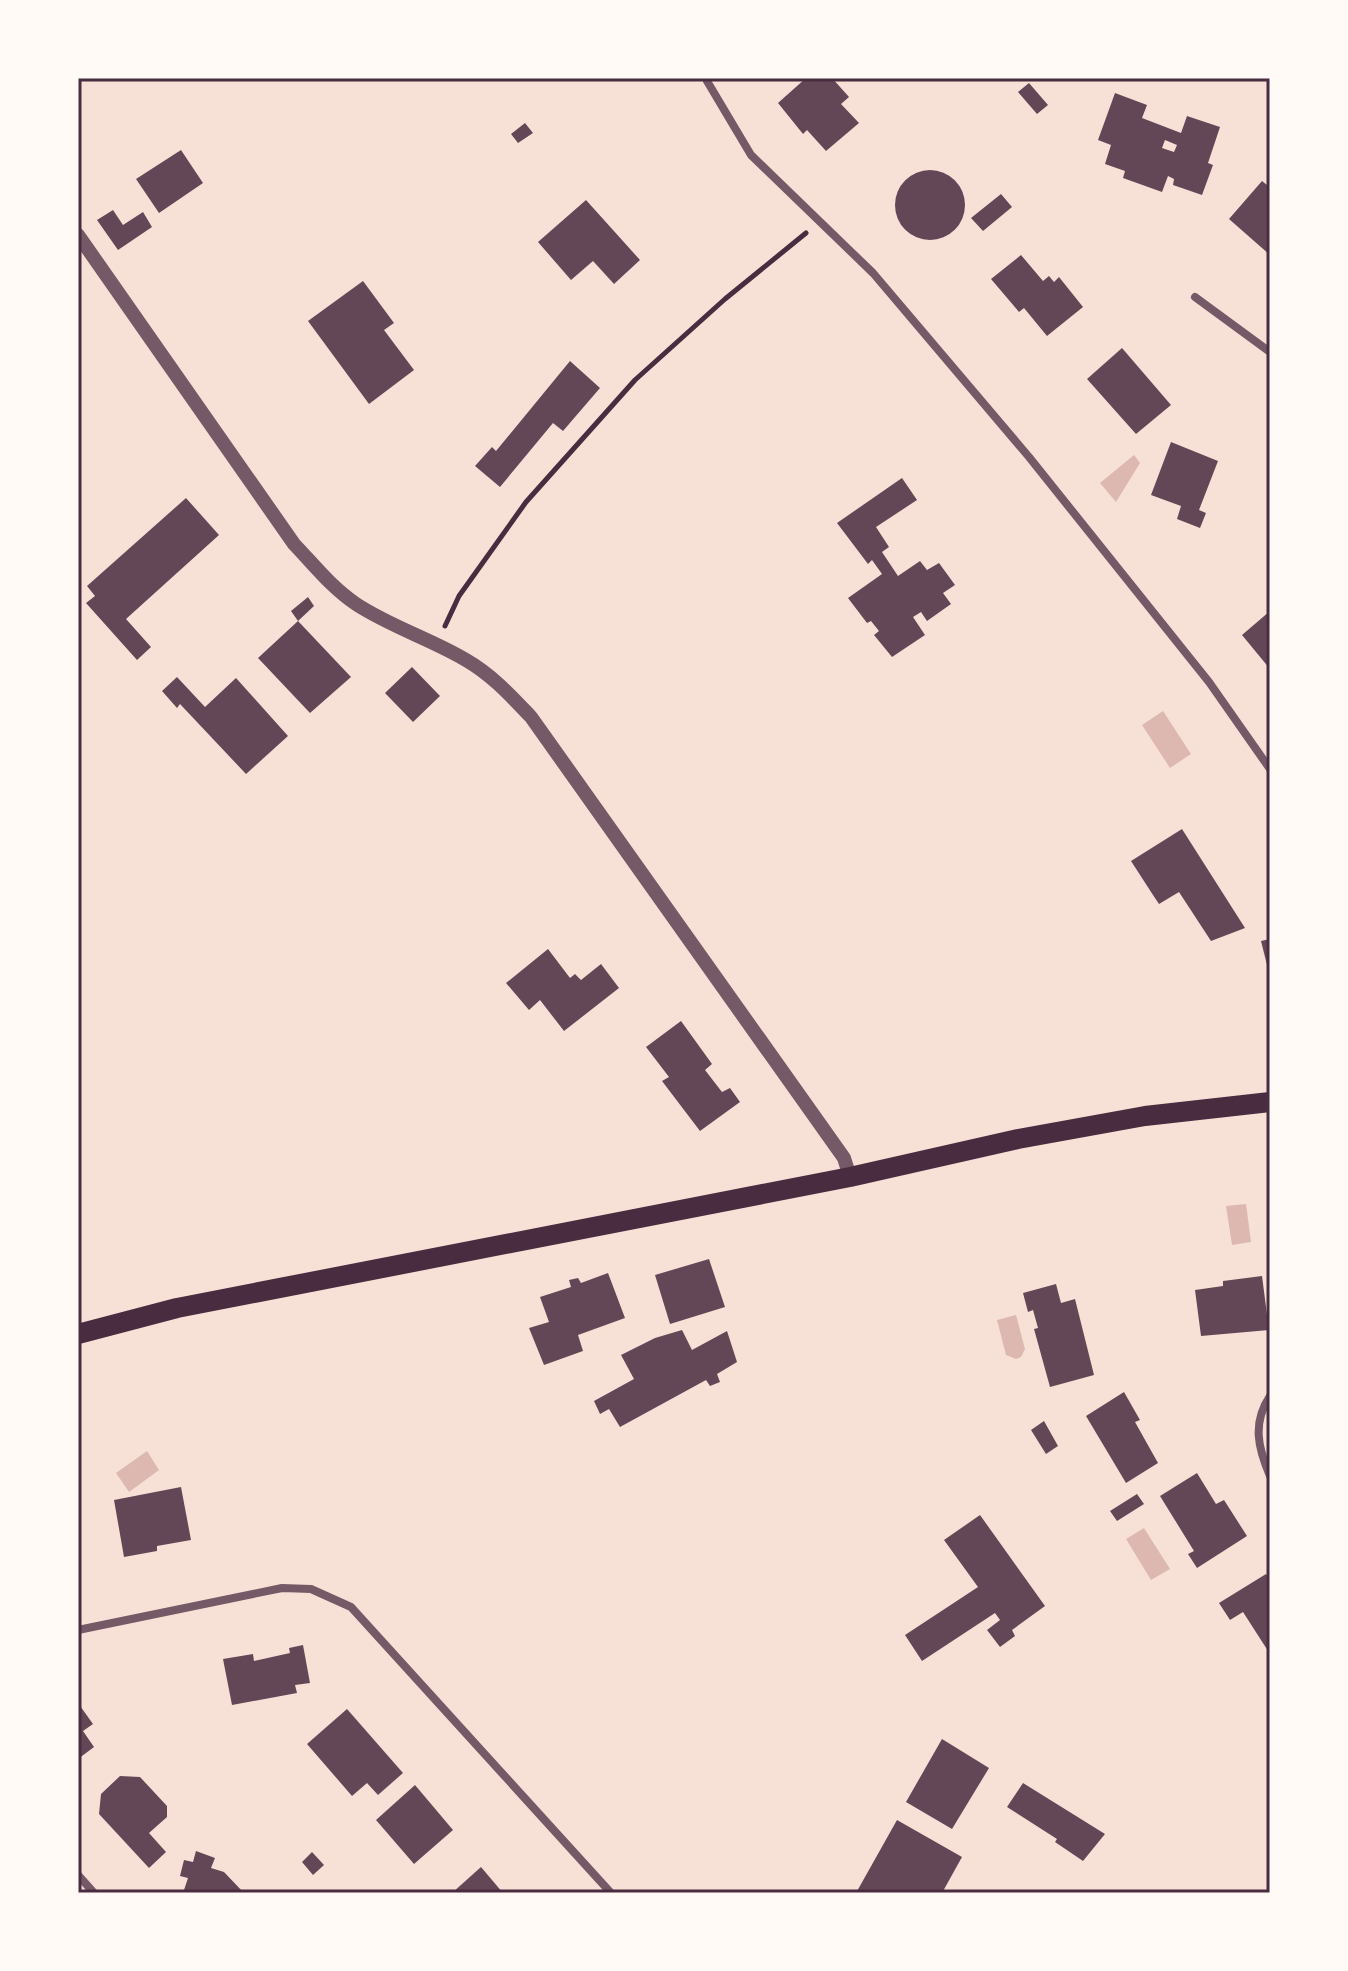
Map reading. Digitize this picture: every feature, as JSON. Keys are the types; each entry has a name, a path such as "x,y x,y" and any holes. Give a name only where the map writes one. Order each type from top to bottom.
{"main road":[{"path":"78,1334 177,1308 850,1177 1018,1139 1145,1116 1270,1102"}],"street":[{"path":"707,81 751,155 873,273 1029,457 1209,682 1270,769"},
{"path":"78,235 294,544 354,603 468,661 498,683 531,717 844,1158 850,1177"},
{"path":"1195,297 1270,352"},
{"path":"1270,1396 1262,1408 1257,1432 1261,1455 1270,1476"},
{"path":"78,1630 282,1588 311,1589 351,1607 611,1893"},
{"path":"78,1875 94,1893"}],"path":[{"path":"436,644 459,596 526,502 635,380 725,299 819,222"}],"shaded area":[{"path":"1134,455 1140,463 1116,502 1100,483"},
{"path":"1163,711 1191,754 1170,768 1142,725"},
{"path":"1246,1204 1251,1242 1232,1245 1226,1206"},
{"path":"1016,1315 1025,1349 1016,1359 1006,1355 997,1320"},
{"path":"147,1451 159,1470 129,1492 116,1473"},
{"path":"1144,1528 1170,1569 1151,1580 1126,1539"}],"building":[{"path":"806,78 832,78 849,97 841,104 859,123 826,151 807,130 803,134 778,103"},
{"path":"1029,83 1048,105 1037,114 1018,92"},
{"path":"1115,93 1147,105 1142,118 1181,133 1187,116 1220,127 1208,163 1213,165 1202,195 1173,185 1174,179 1168,176 1162,192 1123,178 1125,171 1105,164 1111,145 1098,140","holes":["1165,140 1177,145 1174,152 1162,148"]},
{"path":"525,123 533,133 518,143 511,134"},
{"path":"181,150 203,183 159,213 136,179"},
{"path":"930,170 949,176 959,186 965,205 959,224 949,234 930,240 911,234 901,224 895,205 901,186 911,176"},
{"path":"1262,181 1267,185 1270,181 1270,255 1229,219"},
{"path":"1001,194 1012,207 983,231 971,218"},
{"path":"586,200 640,260 614,284 593,261 571,280 538,242"},
{"path":"113,210 123,225 143,212 152,227 118,250 97,220"},
{"path":"1021,255 1043,281 1049,276 1054,282 1059,277 1083,307 1047,336 1024,308 1019,312 991,279"},
{"path":"363,281 394,323 384,330 414,370 369,404 308,321"},
{"path":"1122,348 1171,405 1136,434 1087,379"},
{"path":"570,361 600,388 563,431 553,423 500,487 475,466 492,447 496,451"},
{"path":"1171,442 1218,461 1199,510 1206,513 1200,528 1177,519 1181,506 1151,495"},
{"path":"902,478 917,500 876,527 889,547 882,552 898,576 920,561 927,570 939,563 955,585 943,593 951,604 927,621 921,612 913,617 925,635 892,657 874,635 879,631 871,621 867,623 848,598 882,574 872,560 868,564 837,523"},
{"path":"186,498 219,535 126,619 151,647 137,660 86,603 95,596 87,586"},
{"path":"308,597 314,606 298,621 291,611"},
{"path":"1270,611 1270,669 1242,635"},
{"path":"298,621 351,677 310,713 258,658"},
{"path":"412,667 440,696 413,722 385,693"},
{"path":"177,677 205,707 236,678 288,736 246,774 180,704 177,708 162,691"},
{"path":"1182,829 1245,928 1211,941 1179,892 1159,904 1131,861"},
{"path":"1270,939 1270,973 1269,973 1261,941"},
{"path":"548,949 570,978 575,974 581,980 601,964 619,988 564,1031 540,1000 529,1010 506,983"},
{"path":"681,1021 712,1064 705,1070 722,1092 730,1088 740,1102 700,1131 662,1081 669,1077 646,1047"},
{"path":"709,1259 725,1307 670,1324 655,1275"},
{"path":"608,1273 625,1318 578,1335 583,1351 544,1365 529,1328 549,1322 540,1297 571,1287 569,1280 578,1278 581,1283"},
{"path":"1262,1276 1269,1330 1201,1336 1195,1290 1223,1286 1223,1281"},
{"path":"1056,1284 1061,1303 1075,1299 1094,1375 1050,1387 1034,1329 1038,1328 1033,1310 1028,1312 1023,1293"},
{"path":"682,1330 692,1350 727,1331 737,1362 717,1374 720,1382 710,1386 706,1380 620,1427 609,1409 600,1414 594,1401 634,1379 621,1355 655,1338"},
{"path":"1124,1392 1140,1420 1135,1422 1158,1463 1126,1483 1086,1416"},
{"path":"1044,1421 1058,1446 1046,1454 1031,1430"},
{"path":"1197,1473 1216,1504 1224,1500 1247,1536 1197,1568 1188,1554 1194,1551 1160,1496"},
{"path":"181,1487 191,1540 157,1546 157,1551 124,1557 114,1500"},
{"path":"1137,1494 1144,1504 1117,1521 1110,1511"},
{"path":"980,1515 1045,1606 1012,1630 1015,1636 1000,1647 987,1630 1000,1620 995,1613 922,1661 905,1635 978,1587 944,1540"},
{"path":"1266,1574 1270,1580 1270,1654 1243,1612 1230,1620 1219,1603"},
{"path":"303,1645 310,1683 295,1685 297,1693 232,1705 223,1659 253,1654 254,1661 290,1653 289,1648"},
{"path":"78,1703 93,1724 83,1731 94,1747 78,1759"},
{"path":"347,1709 403,1773 378,1795 367,1783 352,1796 307,1744"},
{"path":"942,1739 989,1768 952,1829 906,1802"},
{"path":"120,1776 140,1777 167,1806 167,1817 149,1833 166,1852 149,1868 99,1814 101,1794"},
{"path":"1023,1783 1105,1834 1083,1861 1055,1842 1057,1839 1007,1807"},
{"path":"415,1785 453,1830 414,1864 376,1820"},
{"path":"897,1820 962,1857 942,1893 856,1893"},
{"path":"196,1851 215,1858 211,1868 224,1872 244,1893 183,1893 188,1878 180,1876 184,1860 193,1862"},
{"path":"312,1852 324,1865 313,1875 302,1862"},
{"path":"481,1867 503,1893 452,1893"}]}
